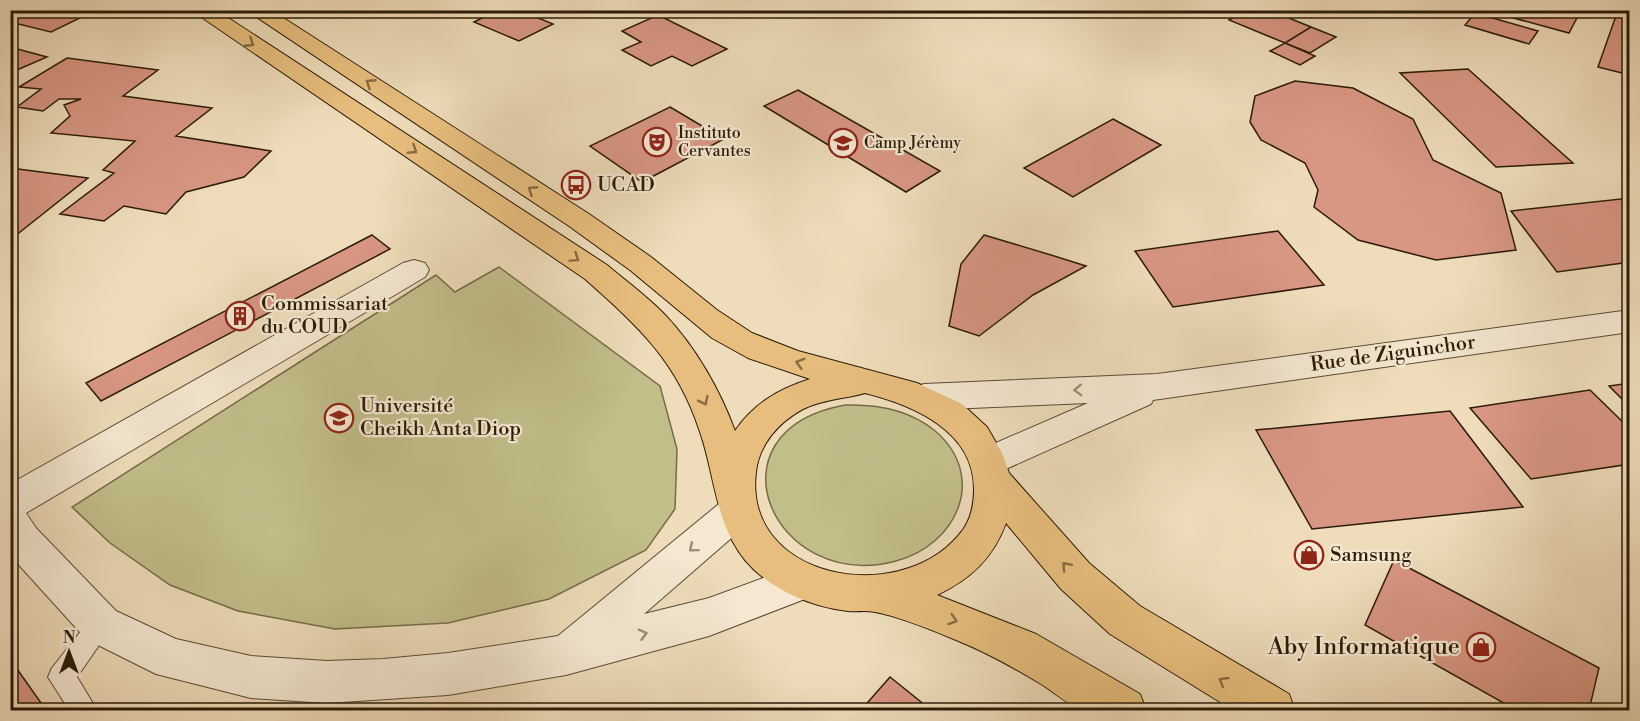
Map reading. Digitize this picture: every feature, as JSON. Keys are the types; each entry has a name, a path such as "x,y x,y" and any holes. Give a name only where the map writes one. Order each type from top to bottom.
{"main road":[{"path":"201,10 596,272 655,324 684,364 707,405 744,526 757,546 772,561 804,581 836,592 877,595 903,591 949,571 964,558 986,529 992,510 990,471"},
{"path":"256,10 627,253 687,304 729,334 760,350 924,397 955,416 978,443 990,471 1075,576 1125,620 1273,711"},
{"path":"736,500 736,468 741,450 753,431 772,412 786,402 822,387 877,384"},
{"path":"877,595 964,623 1021,648 1124,711"}],"street":[{"path":"10,503 414,270"},
{"name":"Rue de Ziguinchor","path":"1157,387 1629,321"},
{"path":"924,397 1157,387"},
{"path":"990,471 1157,387"},
{"path":"566,655 736,500"},
{"path":"10,520 22,540 101,625 171,659 251,677 327,682 448,674 566,655 709,617 804,581"}],"lane":[{"path":"84,711 62,677 101,625"}],"shaded area":[{"path":"499,267 660,386 677,449 675,509 646,550 549,599 448,623 335,629 238,611 170,585 110,543 72,507 436,275 455,292"},
{"path":"845,405 892,409 914,417 934,430 951,448 960,468 962,487 958,507 949,525 935,540 917,553 896,561 853,565 816,554 788,533 771,505 766,474 775,445 801,421"}],"building":[{"path":"10,10 67,10 86,15 51,32 10,22"},
{"path":"498,10 519,10 553,24 519,41 474,22"},
{"path":"1246,10 1269,10 1311,27 1285,43 1229,20"},
{"path":"1484,10 1581,10 1569,33"},
{"path":"1618,10 1630,11 1630,75 1598,67"},
{"path":"1475,13 1538,31 1529,44 1465,25"},
{"path":"658,15 727,49 692,66 672,56 651,66 622,50 641,42 622,31"},
{"path":"1311,27 1336,37 1310,53 1285,43"},
{"path":"1285,43 1315,56 1300,65 1270,51"},
{"path":"10,47 47,57 10,73"},
{"path":"67,58 158,70 123,96 212,108 176,136 271,151 244,177 186,192 166,214 124,206 104,221 60,214 114,173 103,170 135,141 51,133 70,116 64,105 81,99 59,99 43,111 17,107 41,89 19,87"},
{"path":"1468,69 1573,163 1496,167 1400,73"},
{"path":"1295,81 1353,88 1413,119 1433,160 1501,193 1516,250 1436,260 1358,240 1314,207 1318,190 1305,163 1261,140 1250,122 1255,96"},
{"path":"798,90 940,171 906,192 764,106"},
{"name":"Instituto Cervantes","path":"670,107 724,139 642,182 590,146"},
{"path":"1113,119 1161,145 1073,197 1024,168"},
{"path":"10,168 88,178 10,240 10,214 14,211 10,211"},
{"path":"1630,198 1630,262 1557,272 1511,211"},
{"path":"1278,231 1324,285 1173,307 1135,251"},
{"name":"Commissariat du COUD","path":"372,235 390,249 101,401 86,383"},
{"path":"984,235 1086,266 1033,295 979,336 949,326 961,264"},
{"path":"1630,383 1630,407 1609,386"},
{"path":"1590,390 1630,429 1630,464 1531,479 1470,408"},
{"path":"1450,411 1523,507 1312,529 1256,430"},
{"name":"Aby Informatique","path":"1394,560 1599,668 1589,710 1516,710 1365,625"},
{"path":"10,659 46,710 10,710"},
{"path":"890,677 931,710 861,710"}],"place":[{"name":"Instituto Cervantes","path":"657,142"},
{"name":"Camp Jérèmy","path":"843,143"},
{"name":"UCAD","path":"576,185"},
{"name":"Commissariat du COUD","path":"240,316"},
{"name":"Université Cheikh Anta Diop","path":"339,418"},
{"name":"Samsung","path":"1309,555"},
{"name":"Aby Informatique","path":"1481,647"}]}
